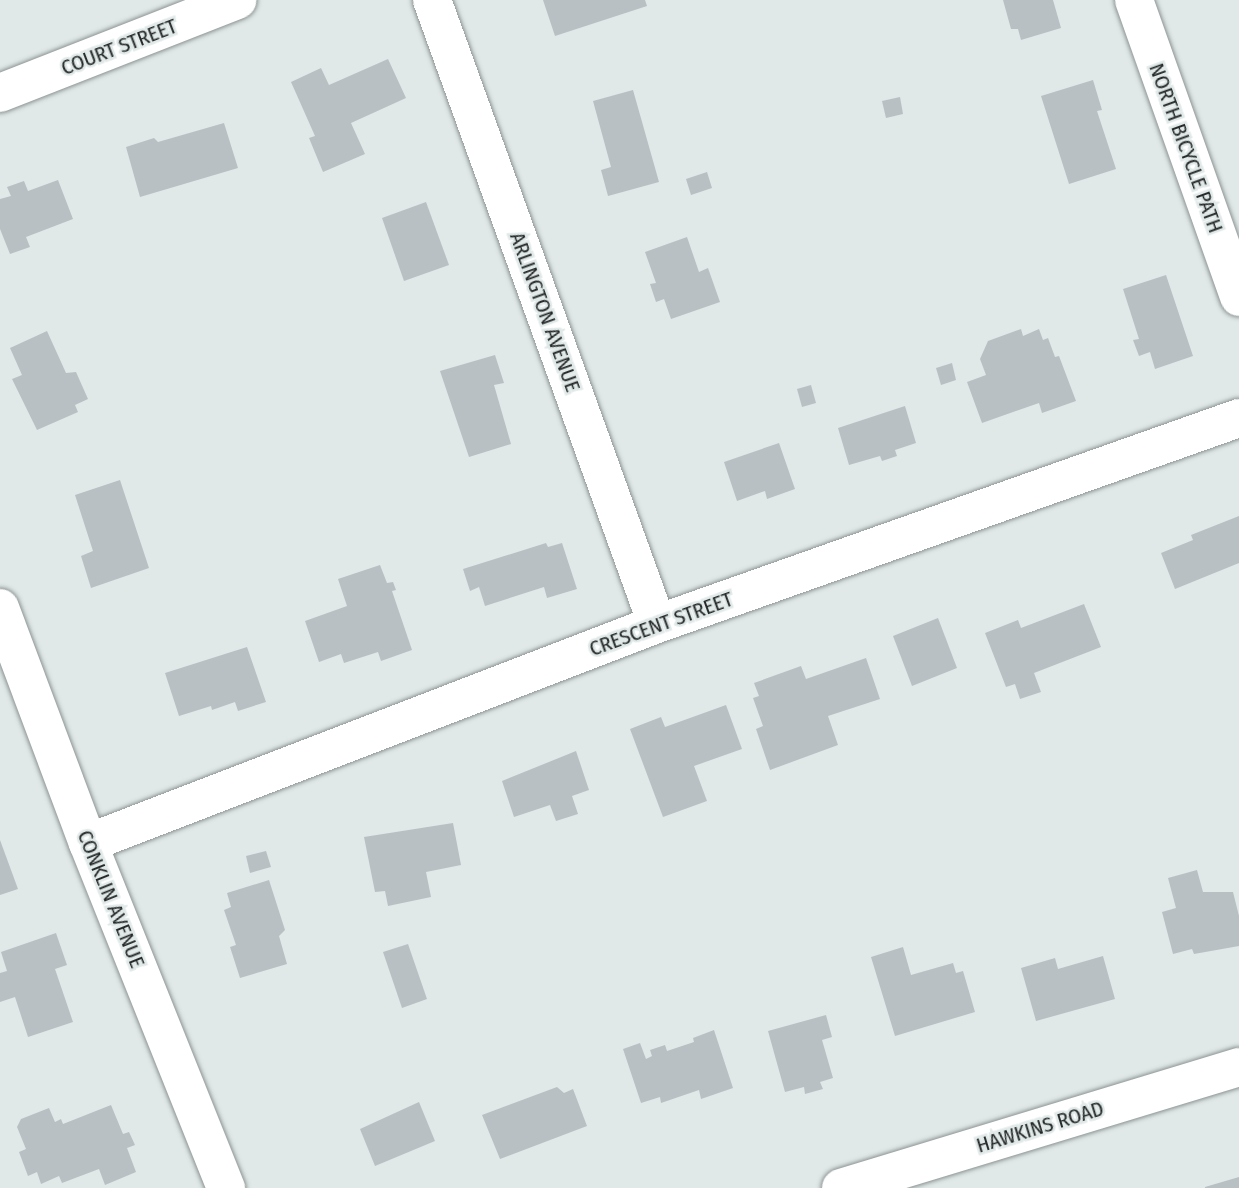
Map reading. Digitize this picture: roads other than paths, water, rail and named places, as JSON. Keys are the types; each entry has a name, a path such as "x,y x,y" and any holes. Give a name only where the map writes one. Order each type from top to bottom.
{"street":[{"name":"COURT STREET","path":"0,93 237,0"},
{"name":"ARLINGTON AVENUE","path":"432,0 657,624"},
{"name":"NORTH BICYCLE PATH","path":"1134,0 1239,297"},
{"name":"CRESCENT STREET","path":"88,843 657,624 1239,418"},
{"name":"CONKLIN AVENUE","path":"0,608 88,843 226,1188"},
{"name":"HAWKINS ROAD","path":"841,1188 1239,1067"}]}
